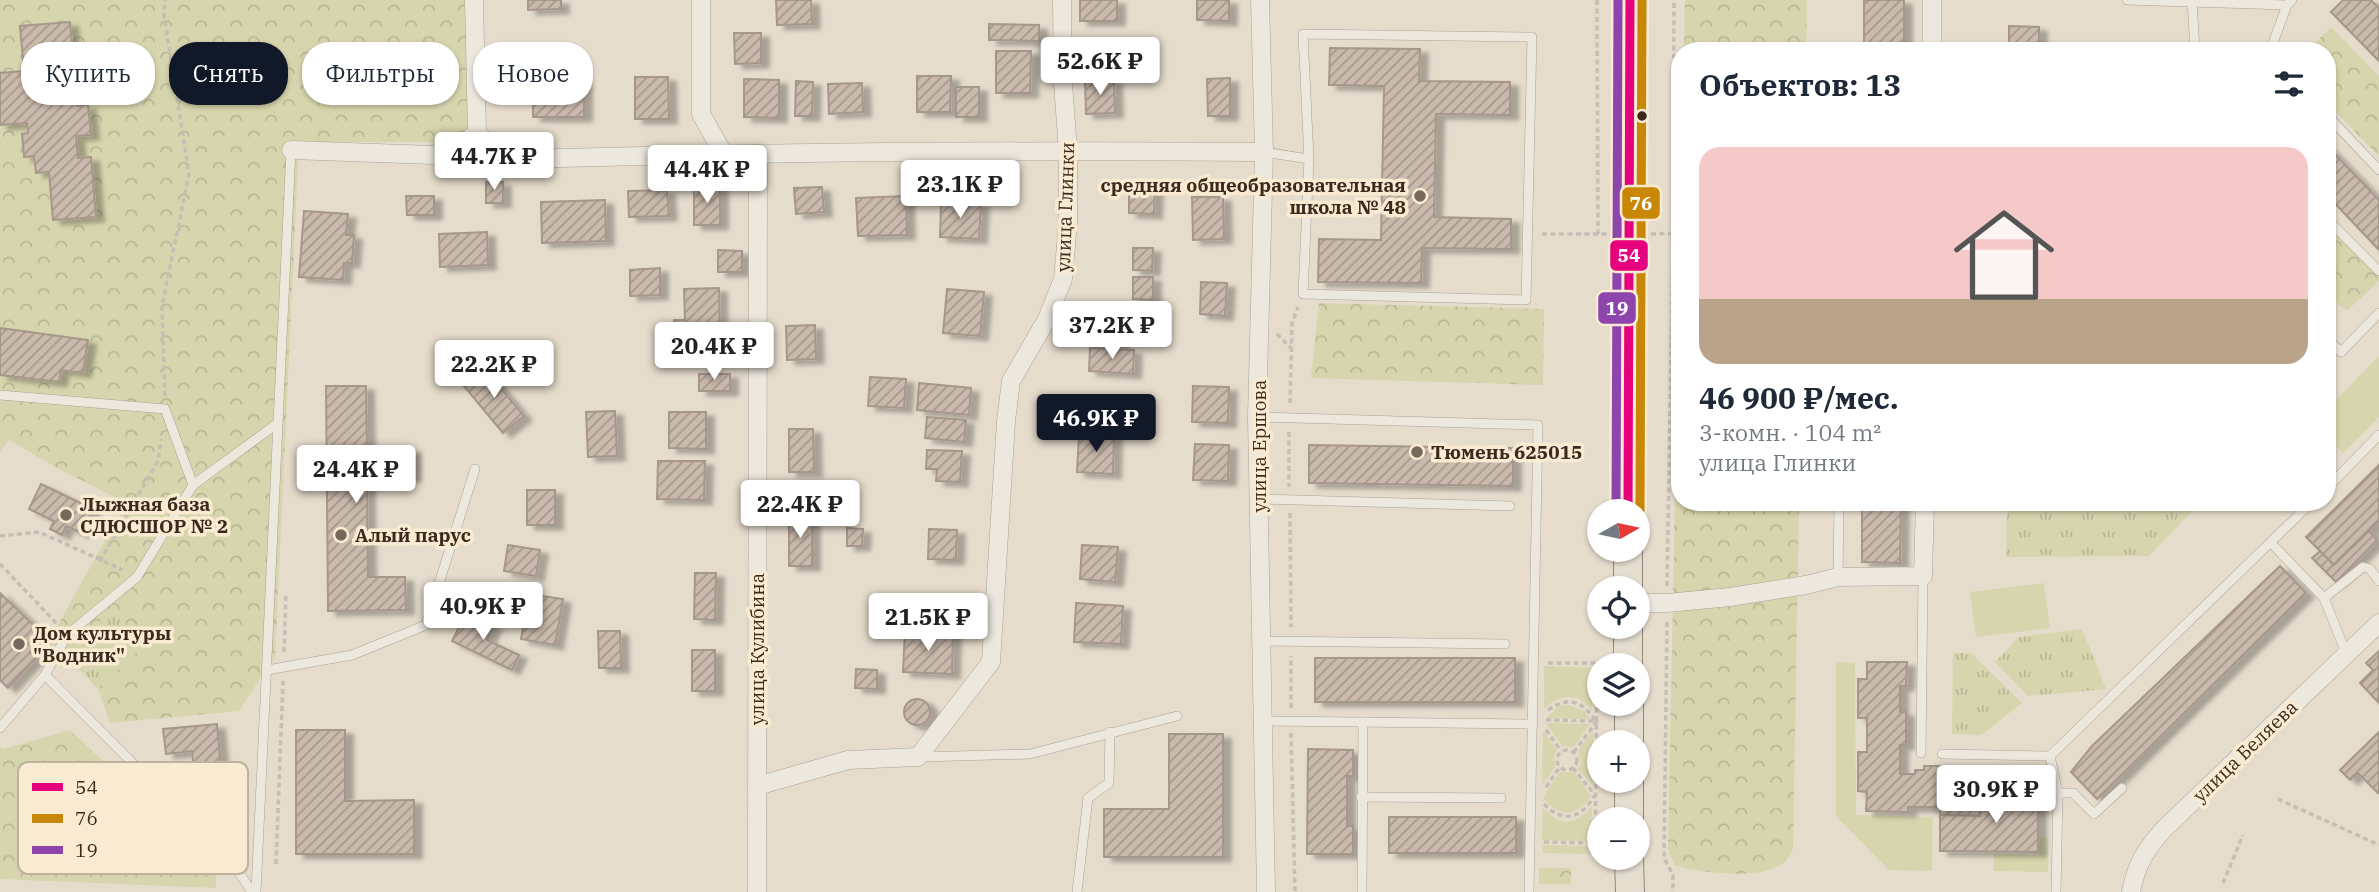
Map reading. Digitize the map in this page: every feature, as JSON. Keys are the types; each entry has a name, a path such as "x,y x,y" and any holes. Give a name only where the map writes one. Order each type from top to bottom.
{"main road":[{"path":"1628,499 1630,0"},
{"path":"1629,870 1630,892"}],"street":[{"path":"474,0 477,133 494,150 521,159 723,153 1264,152"},
{"path":"701,0 701,114 723,153"},
{"name":"улица Глинки","path":"918,757 990,662 1011,382 1047,319 1063,279 1068,223 1068,151 1063,83 1062,0"},
{"name":"улица Ершова","path":"1260,0 1264,152 1257,416 1266,892"},
{"path":"1932,0 1932,42"},
{"path":"291,150 433,155 456,149 477,133"},
{"name":"улица Кулибина","path":"757,892 758,154"},
{"path":"1650,603 1730,597 1838,577 1923,576 1925,511"},
{"name":"улица Беляева","path":"2131,892 2134,873 2145,850 2164,829 2379,623"},
{"path":"757,786 848,760 918,757"}],"lane":[{"path":"2127,0 2290,2 2274,42"},
{"path":"2192,0 2194,42"},
{"path":"1303,34 1532,37 1526,300 1303,294 1309,159 1303,34"},
{"path":"2336,124 2379,170"},
{"path":"254,892 291,150"},
{"path":"1264,152 1309,159"},
{"path":"2336,228 2379,271"},
{"path":"2336,347 2341,352 2379,313"},
{"path":"0,395 165,409 193,485"},
{"path":"1257,416 1538,425 1536,722 1530,892"},
{"path":"0,728 45,675 67,635 137,577 193,485 278,423"},
{"path":"2336,479 2379,435"},
{"path":"267,670 352,655 426,625 475,470"},
{"path":"1259,499 1510,506"},
{"path":"1838,577 1839,511"},
{"path":"1942,754 2050,756 2303,511"},
{"path":"2271,543 2324,598 2346,653"},
{"path":"2324,598 2363,567 2370,569 2379,581"},
{"path":"1922,753 1923,576"},
{"path":"1261,641 1506,644"},
{"path":"45,675 132,762"},
{"path":"918,757 1030,754 1177,716"},
{"path":"1263,721 1536,722"},
{"path":"1362,892 1363,722"},
{"path":"1077,892 1088,798 1109,783 1110,732"},
{"path":"2050,756 2058,793 2056,892"},
{"path":"2058,793 2073,793 2094,814 2122,788"},
{"path":"1362,797 1501,798"},
{"path":"241,874 254,892"}],"path":[{"path":"100,561 158,461 165,409 162,306 189,174 164,15 165,0"},
{"path":"1597,0 1598,234"},
{"path":"1674,0 1674,42"},
{"path":"1528,234 1629,234"},
{"path":"1295,892 1290,721 1292,642 1289,418 1292,323 1303,294"},
{"path":"1671,356 1664,858 1673,875 1673,892"},
{"path":"0,536 40,532 137,577"},
{"path":"0,564 67,635"},
{"path":"1541,663 1597,663 1595,807"},
{"path":"1536,722 1558,703 1569,701 1581,705 1597,721"},
{"path":"1536,722 1597,721"},
{"path":"1574,752 1597,721"},
{"path":"1536,722 1561,751"},
{"path":"1546,788 1560,767 1557,756 1566,749 1574,752"},
{"path":"1560,767 1568,770 1573,768 1577,763 1574,752"},
{"path":"1573,768 1595,795"},
{"path":"1538,809 1539,798 1561,816 1576,816 1587,809 1595,795"},
{"path":"2278,799 2379,845"},
{"path":"2223,883 2243,835"},
{"path":"1538,842 1587,843"}],"green space":[{"path":"0,0 469,0 471,130 457,142 299,142 275,656 239,711 110,723 98,689 50,639 126,503 9,440 0,451"},
{"path":"1685,0 1807,0 1806,42 1684,42"},
{"path":"2331,27 2379,76 2379,156 2336,112 2336,42 2316,42"},
{"path":"2336,232 2379,277 2379,281 2347,311 2336,302"},
{"path":"1319,303 1544,309 1543,385 1311,378"},
{"path":"2379,356 2379,417 2343,453 2336,446 2336,400"},
{"path":"1675,511 1799,511 1793,848 1785,862 1775,868 1762,872 1731,874 1674,865 1668,848"},
{"path":"2007,511 2192,511 2149,556 2006,557"},
{"path":"2044,583 2050,628 1976,637 1970,592"},
{"path":"112,610 145,645 98,689 65,654"},
{"path":"2082,629 2106,689 2028,696 1995,662 2019,637"},
{"path":"1953,653 1971,653 2022,703 1981,735 1952,734"},
{"path":"1836,662 1855,663 1856,815 1933,817 1932,871 1889,870 1836,816"},
{"path":"1544,666 1587,668 1587,705 1569,697 1544,708"},
{"path":"1569,705 1585,712 1590,719 1546,718 1559,706"},
{"path":"1546,723 1590,724 1574,747 1562,746"},
{"path":"70,730 104,762 18,762 18,874 216,874 216,888 0,879 0,747 3,749"},
{"path":"1543,731 1557,750 1554,756 1555,768 1542,785"},
{"path":"1587,738 1587,779 1577,768 1581,763 1578,751"},
{"path":"1560,772 1574,772 1591,796 1580,808 1568,812 1555,809 1543,798"},
{"path":"1543,808 1562,821 1579,818 1587,811 1587,841 1542,840"},
{"path":"2040,837 2048,838 2048,872 1994,871 1994,854 2039,855"},
{"path":"1543,845 1587,846 1587,854 1543,853"},
{"path":"1539,868 1571,868 1571,884 1539,884"}],"building":[{"path":"528,0 561,0 561,9 528,10"},
{"path":"776,0 811,0 812,24 777,25"},
{"path":"1080,0 1117,0 1117,21 1080,21"},
{"path":"1197,0 1229,0 1229,21 1197,20"},
{"path":"1864,0 1904,0 1904,42 1864,42"},
{"path":"2343,0 2371,0 2379,8 2379,61 2331,12"},
{"path":"70,22 72,42 21,42 20,26"},
{"path":"989,24 1039,25 1039,41 989,40"},
{"path":"2009,26 2039,27 2039,42 2009,42"},
{"path":"734,33 761,33 761,63 735,64"},
{"path":"1330,48 1420,49 1419,81 1510,82 1510,115 1436,114 1434,217 1511,219 1511,249 1422,248 1421,283 1318,282 1319,239 1381,240 1384,86 1329,85"},
{"path":"996,51 1031,51 1030,93 996,93"},
{"path":"21,71 21,105 88,105 91,135 76,136 78,158 91,157 96,217 53,220 49,172 36,173 34,156 24,157 22,134 28,133 27,123 0,125 0,73"},
{"path":"917,76 951,76 950,112 917,112"},
{"path":"635,77 668,77 669,119 635,119"},
{"path":"1230,78 1230,116 1208,116 1207,79"},
{"path":"744,79 779,80 779,118 744,117"},
{"path":"1114,80 1115,113 1086,114 1085,81"},
{"path":"796,81 813,82 812,116 795,116"},
{"path":"862,83 863,112 829,114 828,84"},
{"path":"956,87 979,87 979,117 956,117"},
{"path":"533,105 584,105 584,117 533,117"},
{"path":"2336,155 2379,200 2379,250 2336,204"},
{"path":"486,182 503,182 503,203 486,203"},
{"path":"694,185 720,186 720,225 694,225"},
{"path":"822,187 824,212 796,214 794,188"},
{"path":"1129,189 1155,189 1154,214 1129,213"},
{"path":"667,190 669,216 629,217 628,191"},
{"path":"406,196 434,196 434,215 407,215"},
{"path":"906,196 907,235 858,236 856,198"},
{"path":"1192,197 1223,197 1224,239 1193,240"},
{"path":"605,200 606,241 542,243 541,202"},
{"path":"941,202 981,203 979,239 940,237"},
{"path":"304,211 348,214 346,235 354,235 352,263 344,263 343,280 299,277"},
{"path":"487,232 488,265 440,267 439,234"},
{"path":"1133,248 1153,248 1152,271 1133,270"},
{"path":"718,250 742,251 742,272 718,272"},
{"path":"660,268 660,295 630,296 630,270"},
{"path":"1133,277 1153,277 1153,300 1133,299"},
{"path":"1201,282 1227,283 1225,316 1200,314"},
{"path":"719,288 720,341 675,342 674,320 685,320 684,289"},
{"path":"947,289 984,292 980,336 943,333"},
{"path":"1088,302 1123,303 1122,345 1086,343"},
{"path":"815,325 816,359 787,360 786,326"},
{"path":"0,328 88,340 83,373 61,370 59,382 0,375"},
{"path":"1090,348 1134,350 1133,374 1089,371"},
{"path":"484,368 524,416 503,433 463,385"},
{"path":"699,374 730,374 730,391 699,391"},
{"path":"870,377 906,379 904,408 868,406"},
{"path":"919,383 971,388 969,415 917,410"},
{"path":"326,386 366,386 367,450 413,449 413,477 367,478 368,577 405,577 406,610 328,611"},
{"path":"1193,386 1229,387 1228,423 1192,422"},
{"path":"615,411 617,456 588,457 586,412"},
{"path":"669,412 706,412 706,449 669,448"},
{"path":"927,417 966,420 964,442 925,438"},
{"path":"789,429 813,429 814,472 789,472"},
{"path":"1079,434 1114,435 1113,474 1077,472"},
{"path":"1195,444 1229,445 1228,481 1193,480"},
{"path":"1309,445 1513,448 1513,486 1309,483"},
{"path":"927,450 962,451 960,482 936,481 937,469 926,469"},
{"path":"658,461 705,461 704,500 657,499"},
{"path":"2379,465 2379,521 2334,565 2306,537 2332,511 2336,511 2336,507"},
{"name":"Лыжная база СДЮСШОР № 2","path":"41,484 93,509 82,533 66,526 62,535 50,529 54,521 29,509"},
{"path":"527,490 555,490 555,525 527,525"},
{"path":"1862,511 1901,511 1900,563 1862,562"},
{"path":"789,514 812,514 812,566 789,566"},
{"path":"847,528 863,529 862,546 847,546"},
{"path":"929,529 957,530 956,560 928,559"},
{"path":"2369,531 2377,540 2336,582 2312,558 2320,551 2334,565"},
{"path":"508,545 540,550 536,576 504,571"},
{"path":"1082,545 1118,547 1115,582 1080,579"},
{"path":"2280,566 2306,593 2097,799 2071,772 2092,746"},
{"path":"695,573 716,573 715,620 694,619"},
{"name":"Дом культуры \"Водник\"","path":"0,593 45,636 30,652 36,658 8,688 0,680"},
{"path":"529,594 563,599 555,645 521,639"},
{"path":"916,596 955,598 953,631 931,630 932,618 915,618"},
{"path":"1076,603 1123,606 1121,644 1074,642"},
{"path":"466,613 494,626 487,640 519,655 512,670 452,641"},
{"path":"598,631 620,631 621,668 599,668"},
{"path":"905,631 953,633 952,674 903,672"},
{"path":"692,650 715,650 715,691 692,691"},
{"path":"2379,651 2379,703 2360,683 2373,670 2366,663"},
{"path":"1315,658 1515,658 1515,702 1315,702"},
{"path":"1867,662 1907,662 1906,686 1900,686 1900,712 1906,712 1906,745 1900,745 1900,774 1915,774 1915,770 1924,770 1924,766 1998,766 1997,806 1980,806 1980,816 1940,815 1940,807 1908,807 1908,812 1866,811 1867,792 1858,791 1858,752 1867,752 1867,718 1858,718 1858,679 1867,679"},
{"path":"856,669 877,670 877,689 855,688"},
{"path":"917,699 926,703 930,712 926,721 917,725 908,721 904,712 908,703"},
{"path":"217,724 220,762 193,762 192,751 166,754 163,729"},
{"path":"296,730 345,730 345,801 414,800 414,854 296,854"},
{"path":"2379,732 2378,793 2358,773 2350,780 2340,770"},
{"path":"1169,734 1223,734 1223,857 1104,857 1104,809 1169,809"},
{"path":"1308,749 1353,750 1353,776 1347,776 1347,826 1353,826 1353,854 1307,854"},
{"path":"1997,786 2038,786 2038,852 1940,851 1940,815 1980,816 1980,806 1997,806"},
{"path":"1389,817 1516,817 1516,853 1389,853"}],"transit line":[{"name":"19","path":"1616,499 1618,0"},
{"name":"54","path":"1628,499 1630,0"},
{"name":"76","path":"1640,499 1642,0"}],"place":[{"name":"средняя общеобразовательная школа № 48","path":"1420,196"},
{"name":"Тюмень 625015","path":"1417,452"},
{"name":"Лыжная база СДЮСШОР № 2","path":"66,515"},
{"name":"Алый парус","path":"341,535"},
{"name":"Дом культуры \"Водник\"","path":"19,644"}]}
